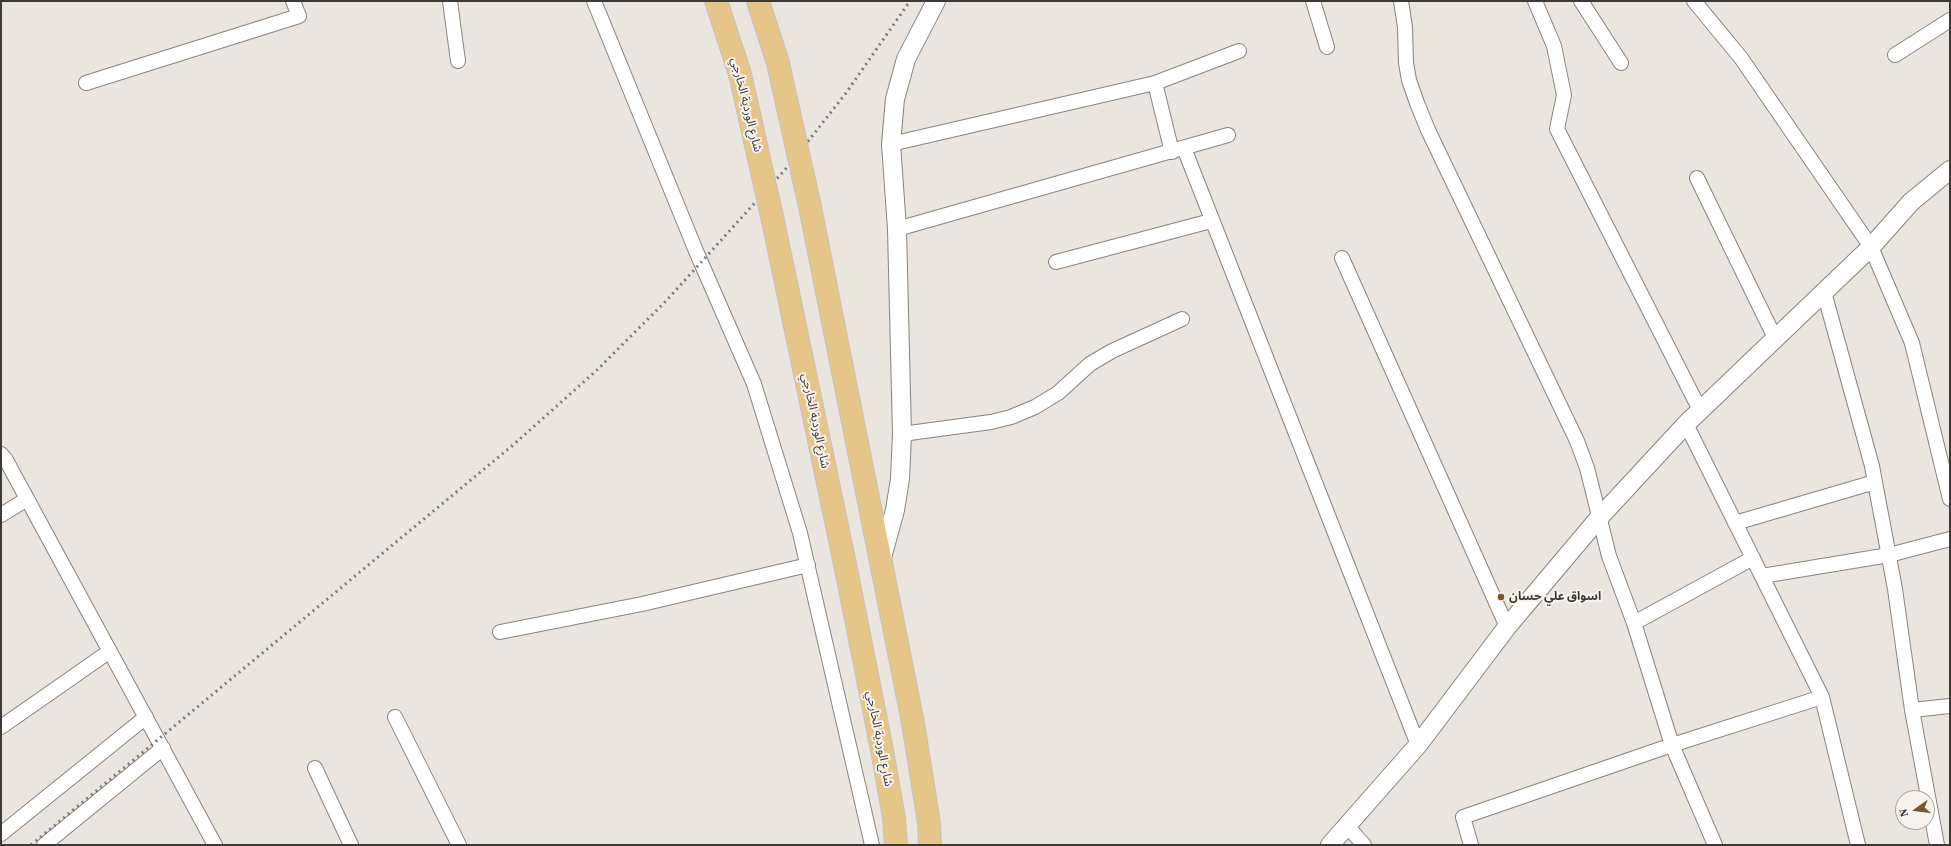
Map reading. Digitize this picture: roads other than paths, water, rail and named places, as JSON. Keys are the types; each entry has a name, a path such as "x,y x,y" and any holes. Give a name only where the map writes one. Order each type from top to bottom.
{"main road":[{"name":"شارع الوردية الخارجي","path":"716,1 740,74 773,221 846,569 894,818 896,845"},
{"path":"758,1 778,63 810,207 913,723 929,823 930,845"},
{"path":"894,818 897,830 902,838 910,842 919,839 929,823"}],"street":[{"path":"86,83 299,16 292,1"},
{"path":"450,1 458,61"},
{"path":"594,1 696,251 754,384 800,533 872,845"},
{"path":"880,562 895,510 900,479 902,434 897,229 891,144 895,99 906,59 936,1"},
{"path":"1313,1 1327,47"},
{"path":"1401,1 1405,27 1406,62 1409,80 1417,103 1428,130 1577,441 1587,468 1598,519 1609,556 1634,623 1672,745 1715,845"},
{"path":"1536,1 1554,46 1564,95 1558,129 1700,410"},
{"path":"1581,1 1621,63"},
{"path":"1694,1 1741,58 1871,247 1912,343 1950,500"},
{"path":"1895,55 1950,20"},
{"path":"891,144 1155,83 1239,51"},
{"path":"1155,83 1178,150 1212,221 1418,745"},
{"path":"897,229 1228,135"},
{"path":"1330,845 1418,745 1507,627 1598,519 1700,410 1871,247 1911,202 1950,170"},
{"path":"1697,178 1775,338"},
{"path":"1056,262 1212,221"},
{"path":"1342,258 1507,627"},
{"path":"1824,292 1875,482 1889,555 1912,710 1937,845"},
{"path":"902,434 991,422 1011,417 1035,407 1058,393 1090,364 1112,351 1182,319"},
{"path":"1686,424 1822,696 1858,845"},
{"path":"1,454 27,499 215,845"},
{"path":"1735,523 1875,482"},
{"path":"1,515 27,499"},
{"path":"1762,576 1889,555 1950,539"},
{"path":"1634,623 1753,558"},
{"path":"500,632 642,604 808,565"},
{"path":"1,727 110,651"},
{"path":"1471,845 1463,818 1672,745 1822,696"},
{"path":"1912,710 1950,706"},
{"path":"1,834 146,717"},
{"path":"395,717 459,845"},
{"path":"44,845 162,748"},
{"path":"315,768 351,845"},
{"path":"1347,826 1364,845"}],"railway":[{"path":"31,845 513,445 597,370 666,301 791,163 846,93 910,1"}],"place":[{"name":"اسواق علي حسان","path":"1501,597"}]}
